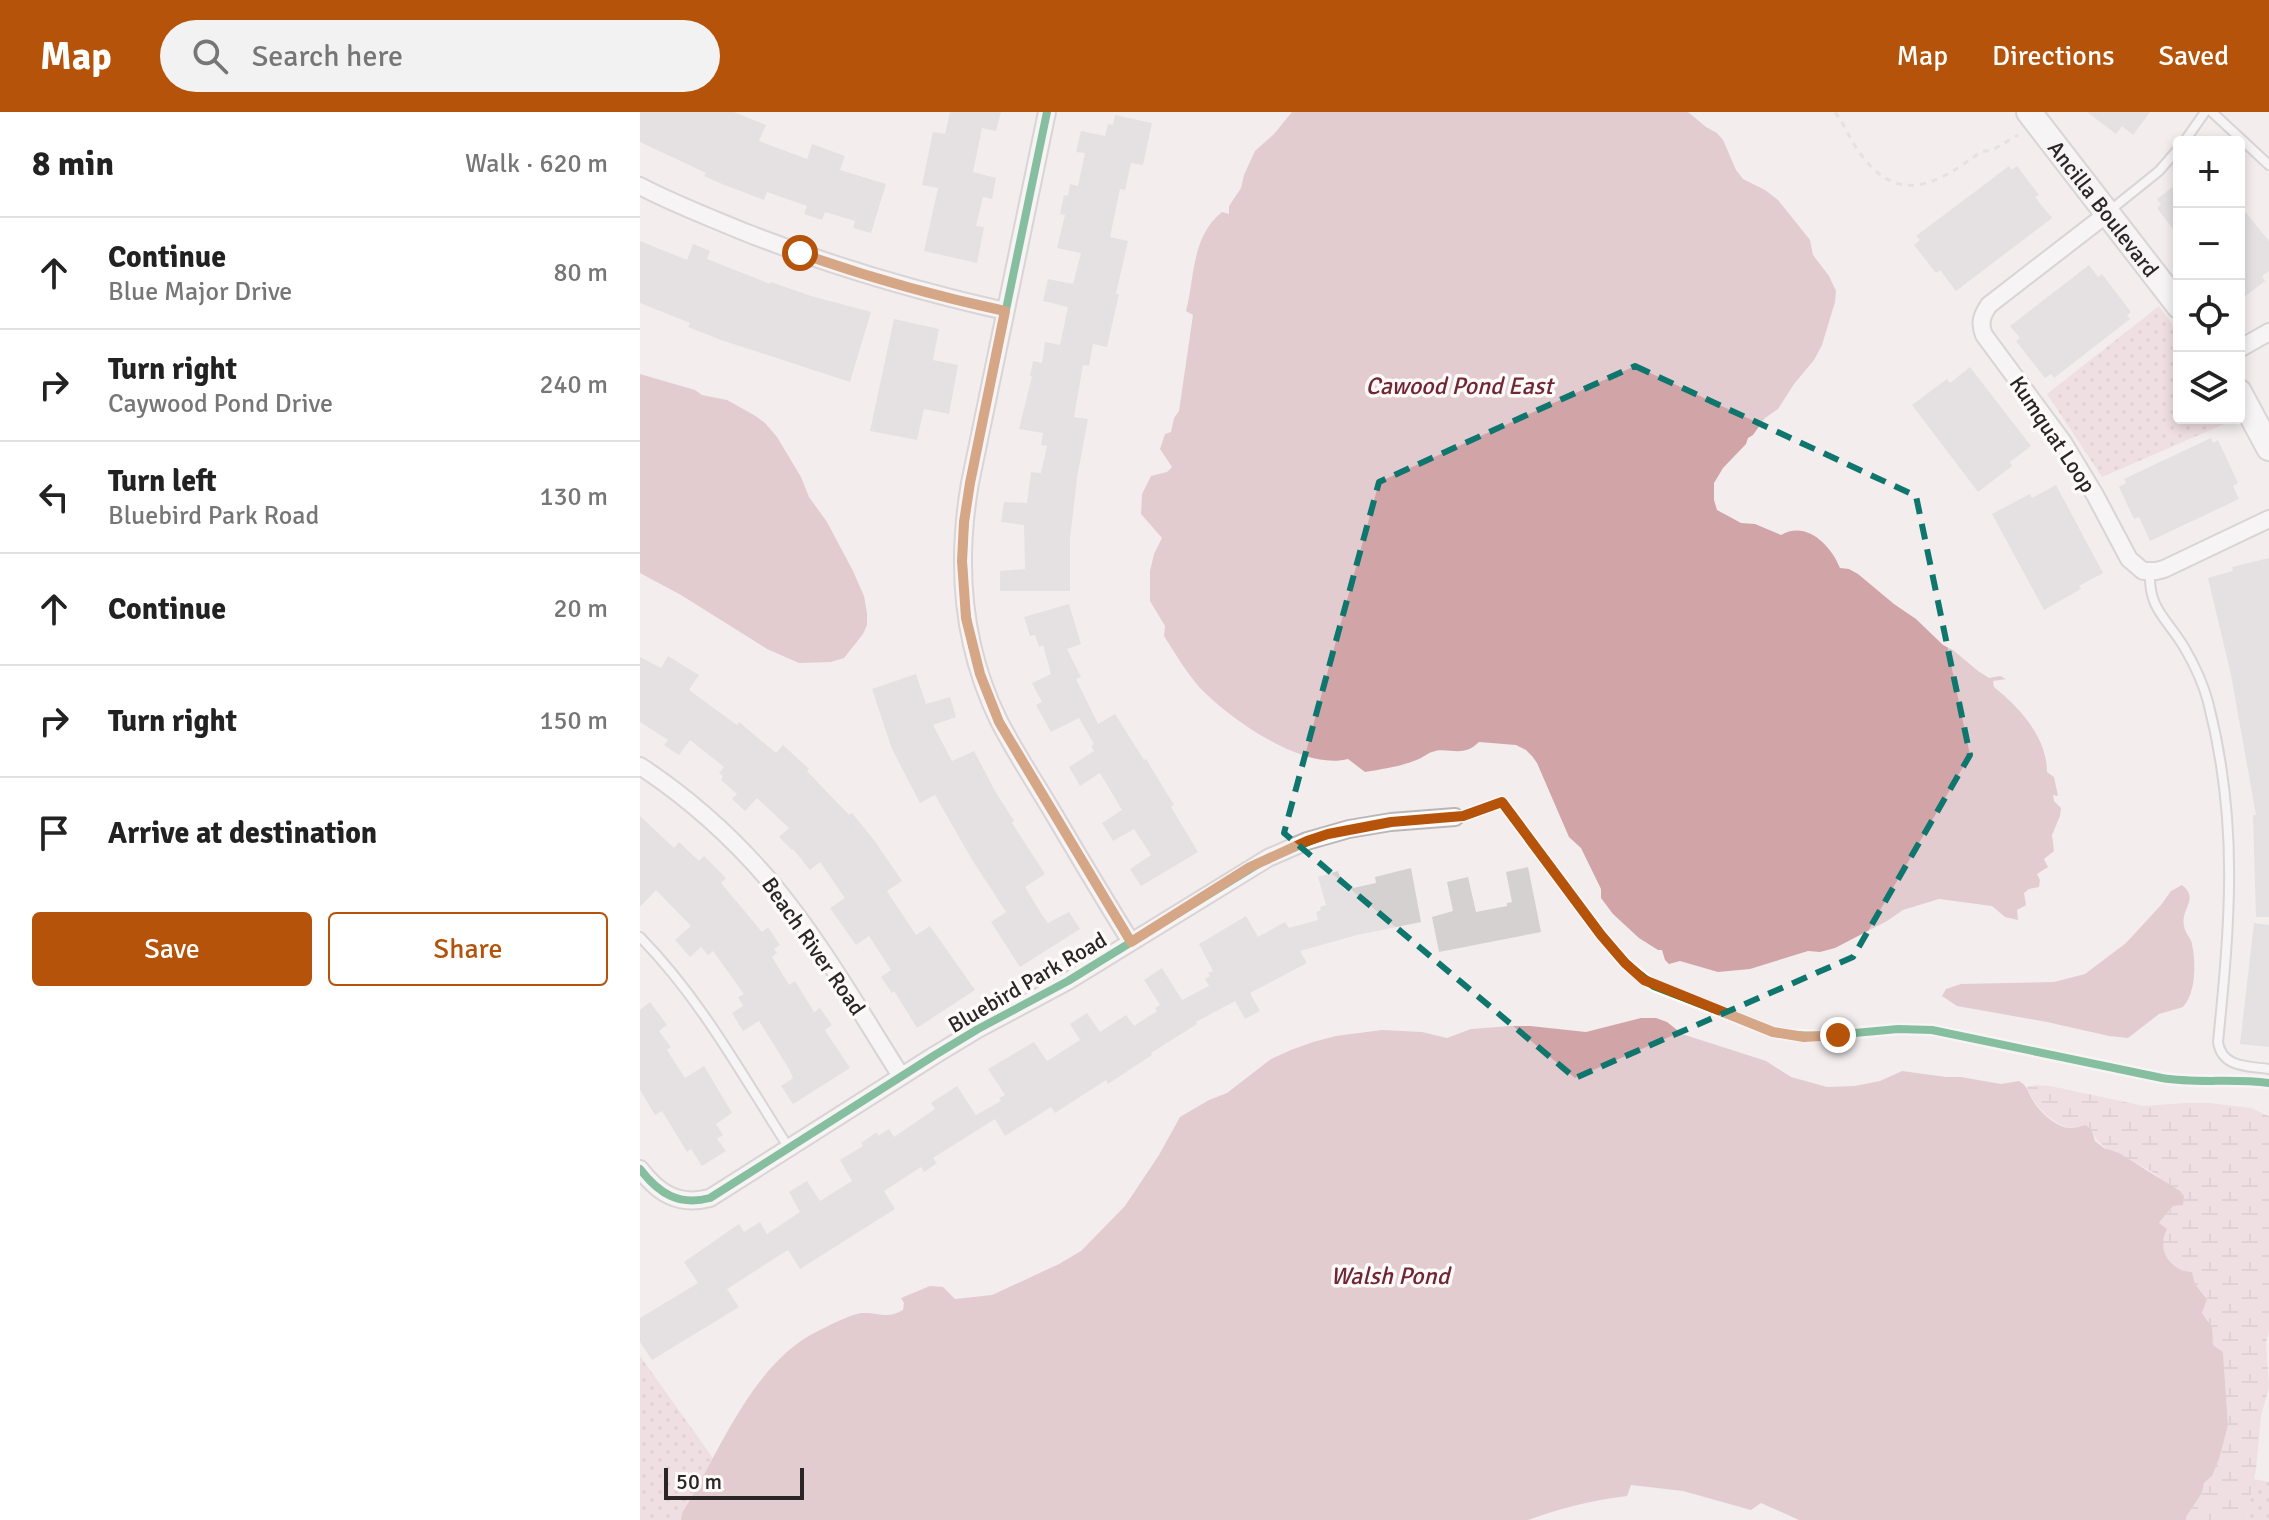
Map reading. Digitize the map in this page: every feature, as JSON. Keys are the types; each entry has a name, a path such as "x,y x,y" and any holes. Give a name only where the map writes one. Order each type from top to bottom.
{"street":[{"path":"1047,112 965,512 962,561 966,618 980,674 999,722 1131,942"},
{"name":"Ancilla Boulevard","path":"2025,123 2108,213 2173,298"},
{"path":"640,186 710,218 833,265 925,293 1005,311"},
{"name":"Kumquat Loop","path":"2108,213 1989,305 1982,316 1981,329 1986,341 2074,459 2129,559 2138,568 2150,571"},
{"path":"2245,346 2269,332"},
{"path":"2245,403 2269,448"},
{"path":"2150,571 2164,569 2269,519"},
{"name":"Beach River Road","path":"640,766 711,822 770,881 811,937 901,1076"},
{"name":"Bluebird Park Road","path":"640,1169 664,1194 680,1200 701,1200 719,1193 901,1076 978,1029 1068,981 1250,867 1328,834 1391,822 1455,817"}],"lane":[{"path":"2188,136 2205,112"},
{"path":"2212,112 2269,165"},
{"path":"2108,213 2159,171 2173,155"},
{"path":"2150,571 2152,599 2184,646 2207,698 2226,793 2231,895 2219,1050 2230,1062 2269,1069"},
{"path":"640,937 676,976 697,1005 789,1148"}],"path":[{"path":"1835,112 1865,160 1885,177 1901,185 1916,186 1931,183 1982,151 1991,151 2025,123"}],"highlighted area":[{"path":"1635,366 1916,496 1970,755 1853,957 1575,1078 1284,833 1379,482"}],"green space":[{"path":"2159,306 2173,326 2173,424 2224,424 2102,477 2047,394"},
{"path":"2036,1085 2144,1106 2209,1103 2251,1108 2269,1116 2269,1330 2266,1343 2269,1387 2261,1416 2256,1469 2246,1520 2186,1520 2202,1493 2204,1483 2212,1476 2228,1425 2223,1352 2213,1345 2208,1320 2202,1313 2207,1298 2195,1284 2192,1272 2175,1267 2164,1249 2159,1224 2173,1206 2179,1206 2164,1182 2144,1167 2104,1147 2092,1131 2079,1126 2070,1129 2049,1117 2034,1101 2027,1087"},
{"path":"640,1356 713,1458 681,1520 640,1520"},
{"path":"2254,1479 2269,1482 2269,1520 2246,1520"}],"water":[{"name":"Cawood Pond East","path":"1292,112 1688,112 1723,140 1743,179 1778,200 1810,240 1813,255 1836,291 1835,302 1822,345 1814,360 1778,409 1765,418 1714,483 1717,510 1741,523 1755,524 1781,535 1800,531 1816,537 1824,543 1840,568 1858,574 1916,619 1943,645 1989,678 2000,676 2006,679 1993,681 1994,687 2022,713 2037,735 2046,759 2047,772 2054,777 2058,796 2053,795 2054,801 2061,808 2052,835 2054,851 2044,859 2048,867 2037,874 2039,887 2024,893 2026,905 2017,910 2018,920 2005,917 1992,906 1939,899 1903,910 1835,948 1808,951 1750,969 1718,972 1680,961 1669,964 1662,950 1639,938 1601,898 1601,889 1581,848 1569,837 1537,763 1526,750 1516,745 1479,742 1467,750 1431,752 1408,763 1365,772 1348,759 1330,761 1310,757 1268,740 1229,714 1200,688 1164,636 1165,626 1150,601 1150,571 1162,538 1141,514 1142,494 1151,476 1167,472 1172,467 1160,449 1179,411 1193,315 1186,311 1199,245 1212,222 1222,212 1229,214 1229,206 1241,188 1255,151"},
{"path":"640,374 727,400 765,423 777,437 809,497 827,522 864,596 867,625 844,658 831,662 799,663 767,649 640,573"},
{"path":"2182,885 2189,895 2184,920 2194,960 2190,994 2183,1007 2159,1014 2128,1038 1957,1006 1942,996 1946,989 1961,984 2054,982 2085,974 2126,943 2171,891"},
{"name":"Walsh Pond","path":"1641,1018 1667,1022 1682,1034 1766,1061 1791,1077 1827,1087 1880,1081 1902,1071 2001,1084 2019,1081 2049,1118 2067,1128 2086,1125 2095,1141 2104,1148 2119,1153 2180,1191 2184,1196 2183,1205 2173,1206 2159,1223 2167,1229 2164,1251 2177,1268 2192,1272 2195,1284 2207,1299 2202,1313 2212,1327 2213,1345 2223,1352 2228,1425 2212,1476 2204,1483 2202,1493 2186,1520 1799,1520 1761,1503 1751,1510 1683,1491 1631,1485 1627,1496 1577,1505 1528,1520 681,1520 682,1513 738,1413 773,1366 793,1347 851,1316 897,1313 903,1310 901,1298 930,1286 943,1287 955,1299 992,1295 1081,1251 1125,1206 1180,1117 1227,1093 1271,1059 1313,1042 1382,1030 1422,1032 1447,1038 1471,1029 1511,1026 1586,1032"}],"building":[{"path":"640,112 734,112 766,125 759,141 807,159 812,144 845,156 840,170 886,184 871,233 853,228 855,221 825,212 822,220 804,214 807,206 767,192 764,200 704,176 706,173 640,142"},
{"path":"950,112 1001,112 996,131 982,128 973,172 996,178 992,199 983,197 976,226 984,227 977,263 924,251 938,188 922,185 933,132 945,134"},
{"path":"2087,112 2150,112 2133,135 2122,126 2116,134"},
{"path":"1115,115 1152,123 1143,165 1131,163 1125,190 1120,189 1110,237 1128,241 1107,347 1093,344 1089,366 1083,365 1074,417 1088,419 1070,539 1070,591 1000,591 1000,571 1025,569 1024,525 1001,522 1004,502 1027,503 1031,472 1041,473 1047,446 1041,445 1043,433 1019,429 1033,361 1042,363 1045,342 1060,345 1068,307 1043,301 1048,279 1073,284 1081,253 1057,248 1065,215 1060,214 1064,195 1068,196 1070,184 1078,186 1085,153 1076,152 1081,131 1105,136 1108,124 1113,125"},
{"path":"2009,166 2012,170 2017,166 2052,218 1956,291 1940,270 1936,273 1914,245 1920,240 1916,236"},
{"path":"2173,187 2173,229 2157,208 2161,205 2157,199"},
{"path":"2245,211 2269,241 2269,271 2262,276 2265,281 2245,296"},
{"path":"640,241 687,260 693,244 710,251 707,259 770,284 871,312 850,382 721,340 688,327 690,323 640,303"},
{"path":"2089,265 2098,277 2102,274 2131,312 2127,315 2130,319 2054,378 2051,374 2045,378 2016,341 2020,338 2010,326"},
{"path":"894,319 939,329 933,360 958,365 949,414 924,409 917,440 870,431"},
{"path":"1970,367 2031,446 2010,462 2012,466 1978,492 1912,405 1947,379 1950,383"},
{"path":"2211,438 2213,443 2218,440 2238,483 2233,486 2239,499 2150,541 2139,517 2134,519 2119,487 2126,483 2124,479"},
{"path":"2056,485 2103,573 2044,610 1992,514 2030,494 2032,498"},
{"path":"2269,558 2269,917 2256,917 2253,815 2256,815 2231,675 2208,578 2233,571 2232,567"},
{"path":"1069,604 1081,644 1067,649 1081,677 1076,679 1098,724 1115,714 1174,805 1171,807 1198,852 1141,886 1130,869 1151,855 1134,829 1113,841 1102,823 1122,810 1100,773 1080,786 1069,767 1094,751 1091,746 1094,744 1079,718 1051,732 1036,705 1042,702 1032,683 1051,674 1043,645 1039,647 1035,635 1030,636 1024,617"},
{"path":"668,656 699,675 689,690 737,725 739,722 776,753 783,745 809,769 807,771 849,815 852,813 902,881 887,891 916,935 930,926 975,990 917,1028 894,991 892,993 881,977 891,970 869,936 856,945 830,908 845,898 820,862 810,870 779,837 789,828 757,798 745,811 732,799 737,794 721,780 723,776 719,773 724,767 690,740 679,755 664,745 668,740 640,722 640,657 661,668"},
{"path":"916,674 926,704 950,697 956,717 933,725 952,761 974,751 1014,821 1012,823 1045,874 1025,887 1042,915 1048,923 1069,912 1080,929 1020,967 991,922 1006,912 935,795 920,803 892,749 872,689"},
{"path":"640,816 674,848 679,842 699,861 704,856 726,878 721,883 762,932 768,927 780,945 774,949 777,953 772,957 789,985 795,981 814,1012 820,1008 832,1025 825,1030 850,1068 793,1104 781,1086 793,1078 789,1069 759,1021 743,1031 732,1013 743,1006 738,997 744,994 713,951 708,955 701,947 690,957 675,940 691,926 656,890 640,907"},
{"path":"1528,867 1541,932 1439,952 1432,917 1453,911 1447,882 1468,877 1476,912 1507,906 1512,902 1506,872"},
{"path":"1411,868 1421,922 1300,951 1307,963 1250,993 1260,1011 1245,1019 1235,1001 1196,1022 1108,1084 1106,1080 1055,1113 1051,1107 1005,1136 995,1119 933,1158 937,1163 924,1172 921,1167 884,1191 895,1209 800,1269 788,1250 727,1289 739,1307 652,1360 640,1342 640,1318 698,1283 684,1262 739,1224 744,1232 760,1222 767,1234 800,1212 789,1192 807,1181 820,1201 852,1181 840,1160 863,1146 861,1143 877,1132 878,1136 889,1129 894,1137 935,1109 931,1103 957,1086 976,1115 1001,1101 999,1098 1005,1095 988,1069 1034,1042 1047,1061 1080,1040 1070,1024 1087,1013 1100,1032 1126,1015 1134,1026 1157,1011 1155,1008 1160,1005 1144,980 1162,968 1182,1000 1209,986 1205,979 1213,971 1199,944 1246,916 1258,937 1285,922 1289,928 1318,920 1316,912 1326,905 1318,877 1338,871 1344,890 1376,883 1375,877"},
{"path":"2254,923 2269,925 2269,1047 2240,1044"},
{"path":"650,1002 667,1025 659,1031 671,1047 667,1050 685,1078 704,1066 732,1113 716,1124 723,1135 717,1139 726,1151 702,1166 691,1149 687,1152 662,1111 655,1115 640,1090 640,1010"}],"cycle path":[{"path":"1047,112 970,483 963,544 965,604 977,664 999,721 1131,942"},
{"path":"640,1169 670,1196 689,1200 710,1198 935,1055 1068,981 1268,858 1328,834 1391,822 1463,816 1502,802 1625,963 1654,986 1773,1032 1822,1036 1898,1029 1932,1030 2162,1078 2269,1083"}],"route":[{"path":"800,253 925,293 1005,311 964,522 962,561 966,618 980,674 999,722 1131,942 1250,867 1288,848 1328,834 1369,825 1463,816 1502,802 1601,935 1644,980 1773,1032 1804,1037 1838,1035"}]}
